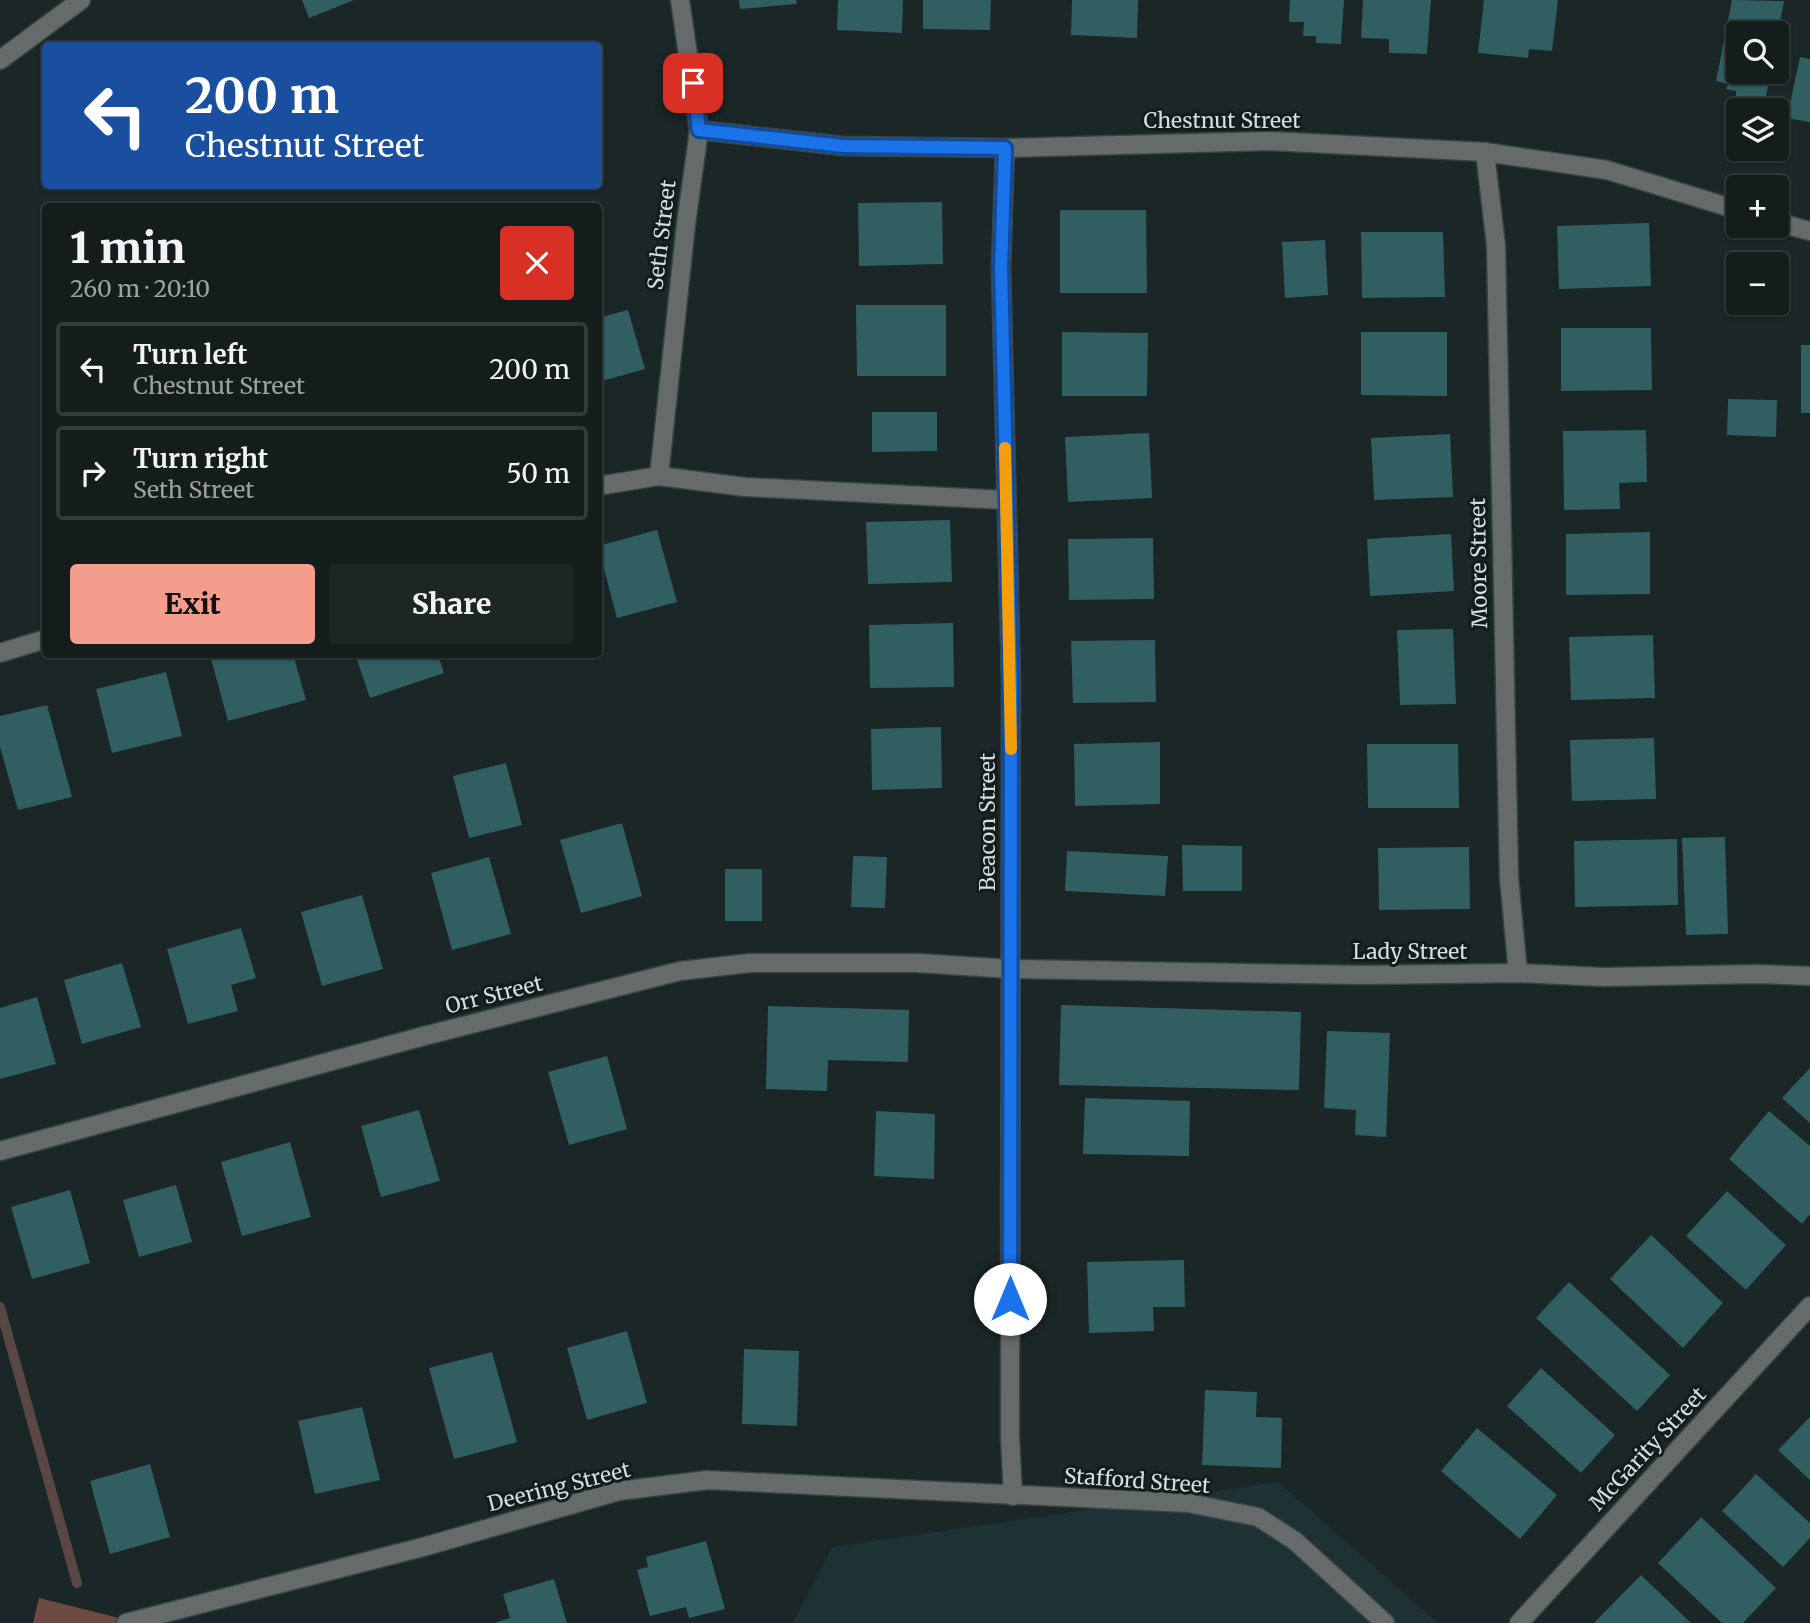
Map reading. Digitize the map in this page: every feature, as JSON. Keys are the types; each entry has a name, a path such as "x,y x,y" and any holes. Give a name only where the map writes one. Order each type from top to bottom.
{"street":[{"path":"0,60 81,0"},
{"name":"Seth Street","path":"659,476 685,224 699,130 680,0"},
{"name":"Chestnut Street","path":"699,130 843,146 1005,148 1270,141 1485,152 1607,170 1726,206"},
{"name":"Beacon Street","path":"1005,148 1001,268 1011,681 1010,1437 1013,1496"},
{"name":"Moore Street","path":"1485,152 1496,246 1508,878 1518,973"},
{"path":"1789,225 1810,231"},
{"path":"602,485 659,476 746,488 1006,500"},
{"path":"0,653 42,640"},
{"name":"Orr Street","path":"0,1150 424,1036 680,971 750,963 918,963 1011,969"},
{"name":"Lady Street","path":"1011,969 1365,975 1518,973 1603,976 1810,976"},
{"name":"McGarity Street","path":"1519,1623 1810,1306"},
{"name":"Deering Street","path":"126,1623 159,1620 619,1492 707,1480 1013,1496"},
{"name":"Stafford Street","path":"1013,1496 1188,1503 1258,1517 1295,1541 1385,1623"}],"shaded area":[{"path":"1278,1482 1438,1623 793,1623 832,1547"},
{"path":"39,1598 139,1623 33,1623"}],"building":[{"path":"302,0 354,0 309,18"},
{"path":"739,0 796,0 797,4 740,9"},
{"path":"838,0 903,0 902,33 837,30"},
{"path":"923,0 991,0 990,30 923,29"},
{"path":"1072,0 1138,0 1137,38 1071,35"},
{"path":"1290,0 1344,0 1341,44 1316,43 1316,36 1303,36 1304,22 1289,22"},
{"path":"1363,0 1431,0 1427,54 1389,53 1389,39 1361,38"},
{"path":"1484,0 1558,0 1552,51 1529,49 1528,58 1478,53"},
{"path":"1732,0 1784,1 1780,21 1728,21"},
{"path":"1726,30 1726,84 1716,81"},
{"path":"1800,57 1810,59 1810,122 1789,118"},
{"path":"1728,84 1769,84 1766,98 1736,96 1736,91 1726,89"},
{"path":"942,202 943,264 859,266 858,203"},
{"path":"1060,210 1146,210 1147,293 1060,293"},
{"path":"1649,223 1651,286 1559,289 1557,226"},
{"path":"1361,232 1443,232 1445,297 1362,298"},
{"path":"1325,240 1328,295 1285,298 1282,242"},
{"path":"856,305 946,305 946,376 857,376"},
{"path":"628,310 645,369 602,381 602,317"},
{"path":"1561,328 1651,328 1652,390 1561,391"},
{"path":"1062,332 1148,333 1147,396 1062,396"},
{"path":"1361,332 1447,332 1447,396 1361,395"},
{"path":"1801,345 1810,345 1810,413 1801,413"},
{"path":"1728,399 1777,400 1776,437 1727,435"},
{"path":"872,412 937,412 937,451 872,452"},
{"path":"1646,430 1647,482 1619,483 1620,509 1564,510 1563,431"},
{"path":"1149,433 1152,498 1068,502 1065,437"},
{"path":"1450,434 1453,497 1374,500 1371,438"},
{"path":"950,520 952,582 868,584 866,522"},
{"path":"657,530 677,602 617,618 602,561 602,545"},
{"path":"1650,532 1650,594 1566,595 1566,534"},
{"path":"1451,534 1454,591 1370,596 1367,539"},
{"path":"1153,538 1154,599 1069,600 1068,539"},
{"path":"953,623 954,687 870,688 869,625"},
{"path":"1453,629 1456,704 1400,705 1397,630"},
{"path":"1653,635 1655,698 1571,700 1569,637"},
{"path":"1155,640 1156,702 1073,703 1071,641"},
{"path":"211,658 294,658 306,700 228,721"},
{"path":"356,658 439,658 444,673 370,698"},
{"path":"166,672 182,736 112,753 96,689"},
{"path":"47,705 72,797 18,810 0,747 0,716"},
{"path":"941,727 942,788 872,790 871,729"},
{"path":"1654,738 1656,799 1572,801 1570,740"},
{"path":"1160,742 1160,804 1075,806 1074,744"},
{"path":"1367,744 1458,744 1459,808 1368,808"},
{"path":"506,763 522,825 469,838 453,776"},
{"path":"622,823 642,896 581,913 560,840"},
{"path":"1725,837 1728,934 1686,935 1682,838"},
{"path":"1677,839 1678,905 1575,907 1574,841"},
{"path":"1182,845 1242,846 1242,891 1183,891"},
{"path":"1469,847 1470,909 1379,910 1378,848"},
{"path":"1067,851 1168,856 1165,896 1065,891"},
{"path":"853,856 887,857 885,908 851,907"},
{"path":"489,857 511,934 452,950 431,873"},
{"path":"725,869 762,869 762,921 725,921"},
{"path":"362,895 383,969 322,986 301,912"},
{"path":"241,928 256,978 231,985 238,1011 188,1024 167,949"},
{"path":"122,963 141,1027 82,1044 64,980"},
{"path":"37,997 56,1064 0,1079 0,1008"},
{"path":"1061,1005 1301,1012 1299,1090 1059,1085"},
{"path":"768,1006 909,1010 908,1062 828,1060 827,1091 766,1089"},
{"path":"1327,1031 1390,1033 1386,1137 1355,1135 1356,1110 1324,1108"},
{"path":"607,1056 627,1129 569,1145 548,1072"},
{"path":"1810,1068 1810,1123 1782,1098"},
{"path":"1085,1098 1190,1101 1189,1156 1083,1154"},
{"path":"419,1110 440,1181 381,1197 361,1126"},
{"path":"876,1111 935,1114 934,1179 874,1176"},
{"path":"1769,1111 1810,1146 1810,1214 1802,1224 1729,1159"},
{"path":"290,1142 311,1217 242,1236 221,1162"},
{"path":"176,1185 192,1242 139,1257 123,1200"},
{"path":"70,1190 90,1263 32,1279 11,1207"},
{"path":"1727,1191 1786,1245 1746,1290 1686,1236"},
{"path":"1651,1235 1723,1303 1683,1348 1610,1279"},
{"path":"1184,1260 1185,1307 1153,1307 1154,1331 1089,1333 1087,1262"},
{"path":"1569,1282 1670,1375 1637,1411 1536,1318"},
{"path":"627,1331 647,1403 587,1420 567,1348"},
{"path":"744,1349 799,1351 797,1426 742,1424"},
{"path":"492,1352 517,1442 454,1459 429,1368"},
{"path":"1541,1368 1615,1435 1581,1473 1507,1406"},
{"path":"1205,1390 1257,1392 1256,1417 1282,1418 1281,1468 1202,1465"},
{"path":"362,1407 380,1480 315,1494 298,1421"},
{"path":"1810,1417 1810,1480 1778,1450"},
{"path":"1477,1428 1557,1495 1520,1539 1441,1471"},
{"path":"150,1464 170,1537 110,1554 90,1481"},
{"path":"1756,1474 1810,1523 1810,1538 1783,1567 1722,1511"},
{"path":"1701,1517 1776,1588 1743,1623 1722,1623 1658,1563"},
{"path":"706,1541 725,1609 689,1618 686,1607 650,1616 637,1570 648,1567 646,1557"},
{"path":"1641,1575 1691,1623 1594,1623"},
{"path":"554,1579 567,1623 494,1623 510,1618 503,1594"}],"waterway":[{"path":"0,1307 77,1583"}],"slow traffic":[{"path":"1005,448 1011,749"}],"route":[{"path":"693,83 699,130 843,146 1005,148 1001,268 1011,681 1010,1299"}]}
